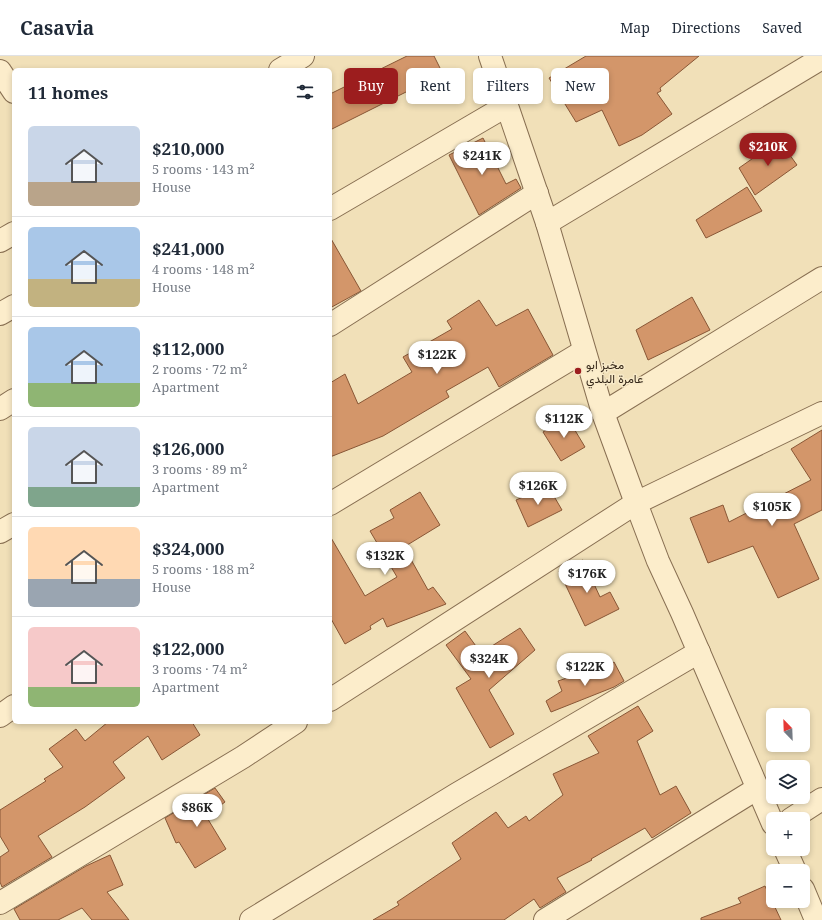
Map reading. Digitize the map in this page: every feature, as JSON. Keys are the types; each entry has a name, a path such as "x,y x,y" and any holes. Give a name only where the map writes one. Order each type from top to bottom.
{"street":[{"path":"0,58 4,56"},
{"path":"283,68 303,56"},
{"path":"490,56 547,223 602,413 658,561 768,812"},
{"path":"547,223 822,58"},
{"path":"0,71 12,89"},
{"path":"332,208 506,106"},
{"path":"332,324 537,193"},
{"path":"0,241 12,234"},
{"path":"602,413 822,278"},
{"path":"0,314 12,307"},
{"path":"332,503 584,351"},
{"path":"0,409 12,401"},
{"path":"332,699 636,503 822,414"},
{"path":"0,532 12,525"},
{"path":"251,920 457,794 699,652"},
{"path":"0,716 12,707"},
{"path":"0,903 243,756 293,724"},
{"path":"545,920 758,788"},
{"path":"802,812 822,799"},
{"path":"810,906 816,920"}],"building":[{"path":"407,56 434,56 440,68 406,68 406,92 398,96 398,68 383,68"},
{"path":"586,56 699,56 660,88 661,91 657,93 672,114 642,135 619,146 602,110 576,122 565,104 609,104 609,68 566,68"},
{"path":"344,87 344,104 382,104 332,129 332,93"},
{"path":"483,138 506,184 516,179 521,188 479,215 449,155"},
{"path":"779,140 797,165 755,195 739,168"},
{"path":"747,187 762,211 706,238 696,220"},
{"path":"332,240 361,291 332,307"},
{"path":"692,297 710,330 648,360 636,330"},
{"path":"479,300 496,326 528,309 553,355 499,387 488,367 446,391 449,397 383,436 332,456 332,382 345,374 358,404 412,372 403,357 452,329 447,321"},
{"path":"567,417 585,447 561,461 543,432"},
{"path":"822,430 822,510 794,524 819,579 778,598 753,546 708,563 690,518 723,505 729,522 811,480 791,449"},
{"path":"548,486 562,510 528,527 516,500"},
{"path":"420,492 440,525 404,547 428,590 433,587 446,604 387,627 383,618 370,626 371,629 345,644 332,621 332,539 365,596 397,577 370,531 394,518 390,510"},
{"path":"583,560 600,597 610,592 619,609 585,626 559,571"},
{"path":"520,628 535,650 489,690 514,734 490,748 456,688 471,679 446,645 465,631 481,653"},
{"path":"614,662 624,681 614,687 551,712 546,701 562,691 558,681 585,672 587,677"},
{"path":"638,706 653,731 637,741 660,795 676,786 691,813 652,838 645,828 591,859 592,860 557,878 566,892 540,908 534,899 504,920 373,920 399,905 397,902 461,859 452,843 496,812 508,828 526,816 529,821 563,795 553,774 599,753 588,736"},
{"path":"106,724 193,724 200,735 162,760 148,736 113,762 125,778 85,807 38,836 52,857 2,887 0,882 0,857 9,851 0,836 0,810 46,781 44,779 63,767 49,749 76,729 85,741"},
{"path":"215,788 225,802 206,816 226,849 195,868 179,842 176,843 165,818"},
{"path":"110,855 123,885 107,892 129,920 92,920 82,908 58,920 20,920 14,909 86,866"},
{"path":"765,886 766,908 775,908 781,920 701,920 701,918 741,903 738,898"}],"place":[{"name":"مخبز ابو عامرة البلدي","path":"578,371"}]}
